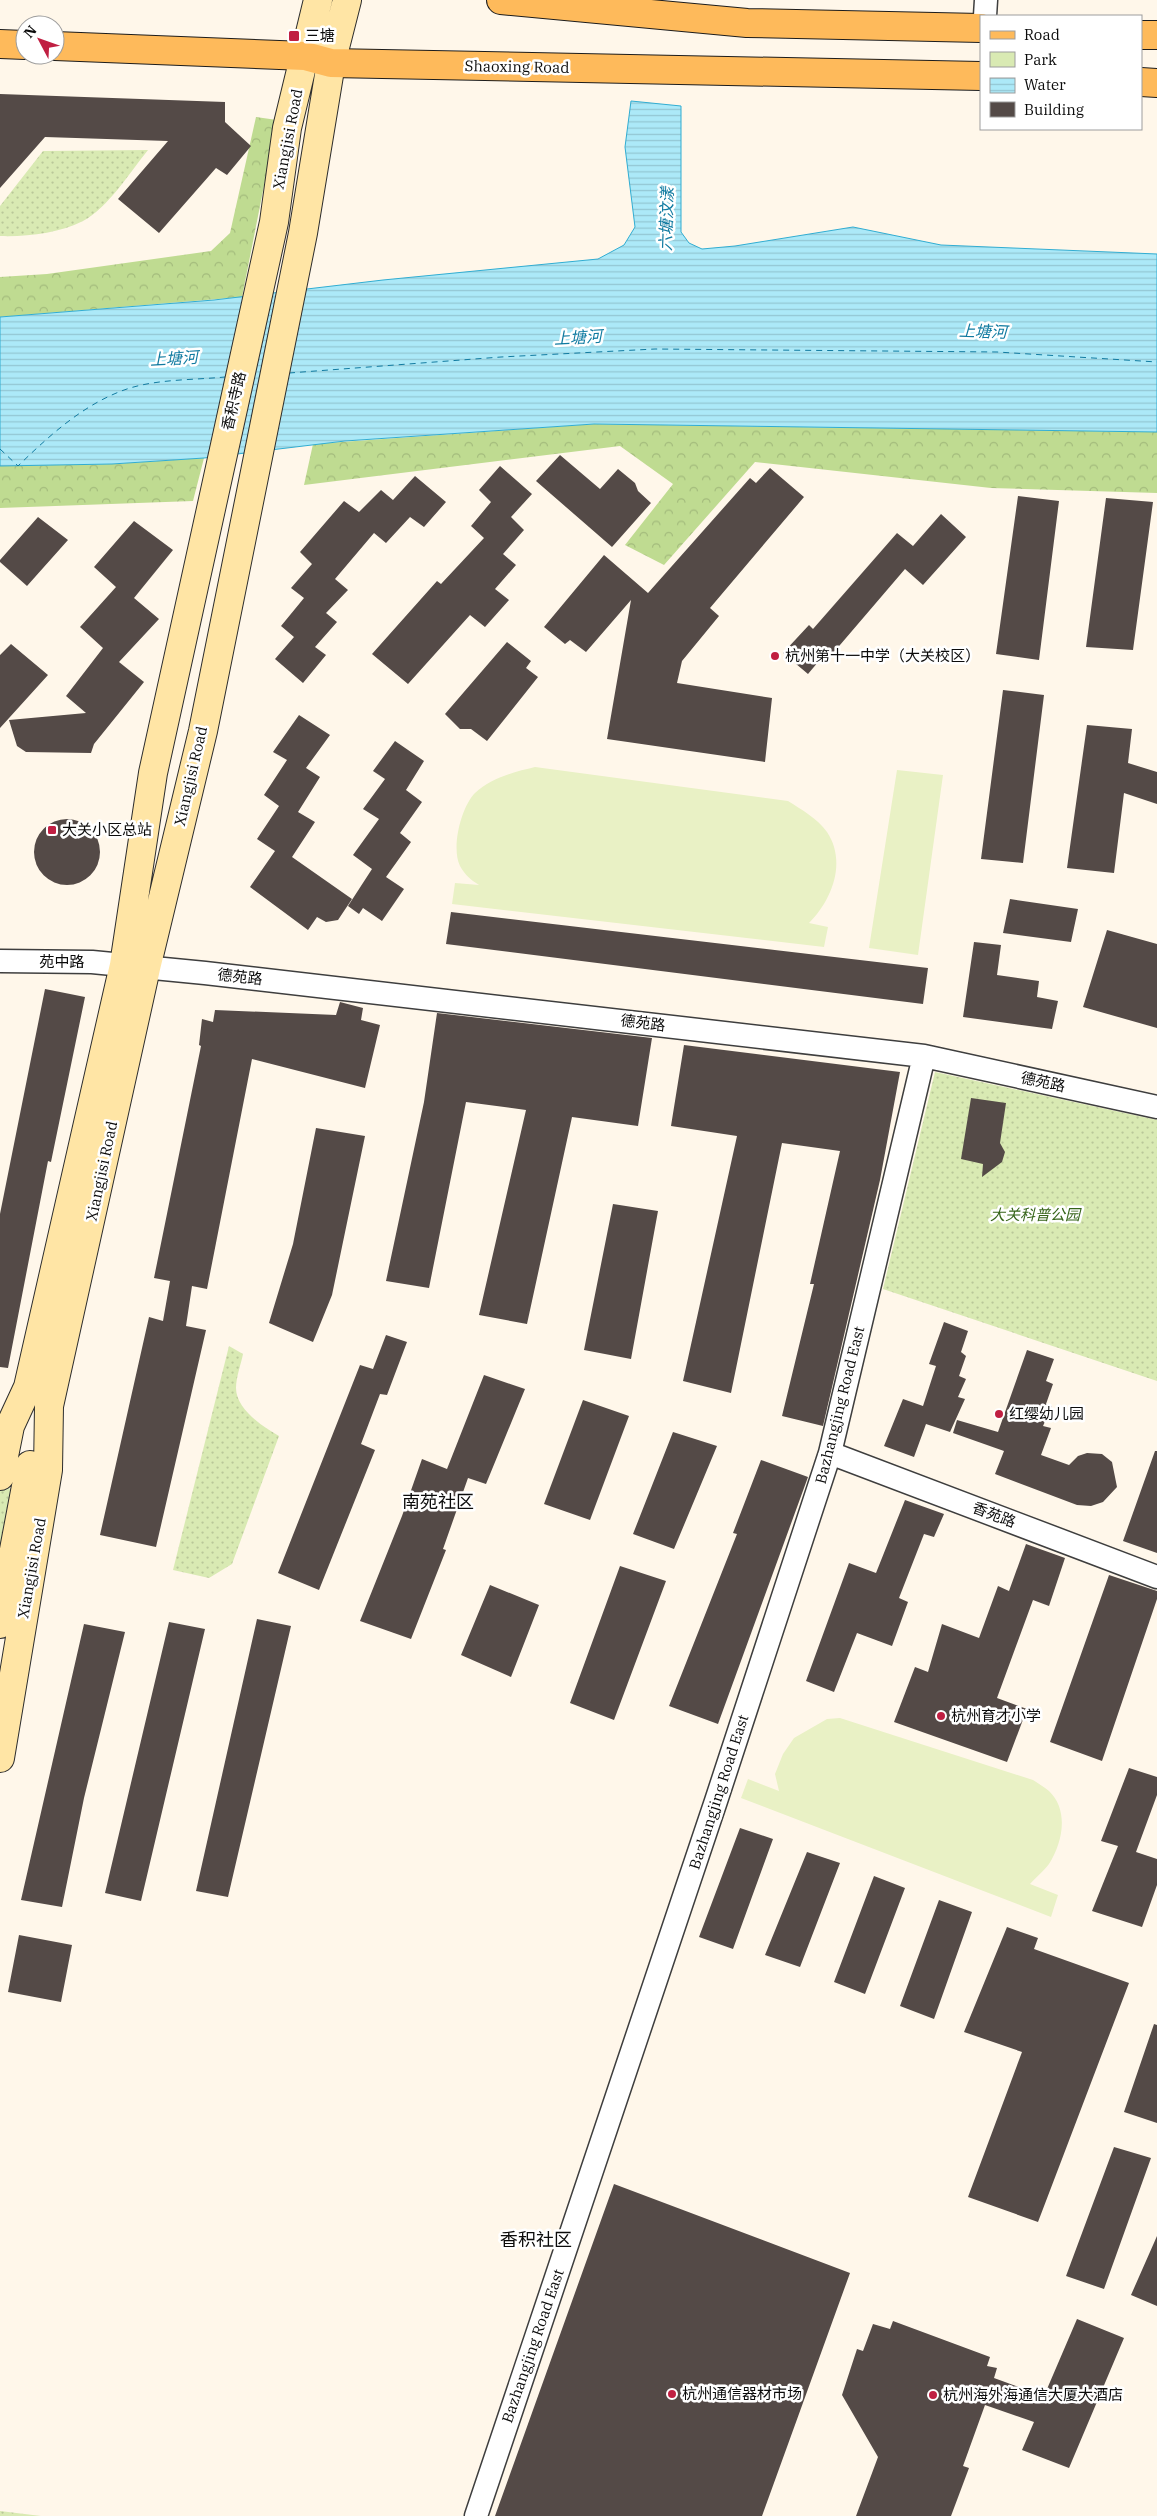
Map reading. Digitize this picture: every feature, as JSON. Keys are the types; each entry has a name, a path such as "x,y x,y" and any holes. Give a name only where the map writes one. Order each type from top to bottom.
{"main road":[{"path":"305,56 318,0"},
{"path":"331,64 347,0"},
{"path":"501,0 747,23 980,28"},
{"path":"1142,35 1157,36"},
{"path":"0,44 15,45"},
{"name":"Shaoxing Road","path":"65,46 305,56 331,64 980,76"},
{"name":"Xiangjisi Road","path":"274,222 288,128 305,56"},
{"name":"Xiangjisi Road","path":"0,1476 10,1426 28,1387 135,966 202,731 303,233 331,64"},
{"path":"1142,82 1157,83"},
{"name":"香积寺路","path":"194,580 274,222"},
{"name":"Xiangjisi Road","path":"0,1758 48,1470 49,1406 135,966 153,773 194,580"},
{"path":"0,1562 25,1431 28,1387"},
{"path":"0,1624 37,1430 49,1406"}],"street":[{"path":"985,15 986,0"},
{"name":"苑中路","path":"0,961 135,966"},
{"name":"德苑路","path":"135,966 387,993 924,1056 1157,1107"},
{"name":"Bazhangjing Road East","path":"476,2516 716,1802 830,1453 924,1056"},
{"name":"香苑路","path":"830,1453 1157,1577"}],"green space":[{"path":"256,117 277,120 242,297 0,317 0,277 47,274 211,251 230,233"},
{"path":"148,150 110,199 83,221 64,229 43,233 0,236 0,206 43,151"},
{"path":"594,424 1157,432 1157,493 991,488 755,462 664,565 625,545 673,484 620,446 304,485 313,444"},
{"path":"204,458 193,501 0,508 0,466 112,464"},
{"path":"535,767 788,801 809,815 827,832 836,856 834,880 830,892 817,914 809,923 828,927 824,947 452,904 455,883 479,885 464,872 457,858 459,828 470,799 488,783 511,773"},
{"path":"897,770 943,775 918,955 869,948"},
{"name":"大关科普公园","path":"935,1072 1157,1120 1157,1381 883,1289"},
{"path":"229,1346 243,1354 236,1388 240,1403 258,1422 279,1436 232,1564 209,1578 173,1570"},
{"path":"0,1488 26,1489 0,1607"},
{"path":"840,1718 1033,1780 1049,1791 1059,1807 1061,1817 1062,1826 1058,1846 1049,1864 1030,1884 1058,1895 1051,1917 741,1798 748,1779 779,1791 775,1774 783,1754 794,1738 827,1719"},
{"path":"0,2511 41,2516 0,2516"}],"water":[{"path":"631,101 681,106 681,232 689,243 702,249 735,246 853,227 941,245 1157,254 1157,432 594,424 345,441 204,458 112,464 0,466 0,317 214,300 383,280 598,259 624,245 635,227 625,147"}],"building":[{"path":"0,94 225,102 225,122 251,146 227,175 216,168 159,233 118,199 168,141 45,137 0,188"},
{"path":"560,455 600,489 618,469 635,483 638,491 651,503 612,547 536,481"},
{"path":"500,466 532,494 511,517 524,530 503,554 516,565 495,589 509,600 485,627 470,615 408,684 372,654 437,581 441,584 484,538 471,526 491,502 479,490"},
{"path":"770,468 804,497 710,608 719,616 682,661 677,683 772,698 765,762 607,739 631,600 586,652 570,640 565,644 544,627 604,555 648,593 750,478 756,483"},
{"path":"415,476 446,502 424,527 410,517 386,543 374,533 335,579 348,590 326,613 337,622 315,647 326,655 303,683 275,659 294,637 281,626 304,598 291,588 312,564 300,552 344,501 359,512 381,490 393,500"},
{"path":"1018,496 1059,501 1039,660 996,654"},
{"path":"1106,498 1153,502 1133,650 1086,647"},
{"path":"941,514 966,537 923,585 905,569 828,659 824,655 808,674 783,653 809,625 813,629 897,533 913,546"},
{"path":"38,517 68,540 27,586 0,560"},
{"path":"134,521 173,550 134,598 159,619 119,662 144,682 94,744 91,753 26,752 17,746 9,720 86,713 66,696 103,648 80,627 116,587 94,567"},
{"path":"507,642 531,661 526,668 538,677 487,741 471,729 460,729 445,714"},
{"path":"11,644 48,675 0,728 0,655"},
{"path":"1003,690 1044,695 1023,863 981,859"},
{"path":"299,715 330,735 306,768 320,777 298,812 315,822 292,857 352,899 338,920 326,922 317,917 308,930 250,887 275,851 257,839 279,806 264,795 287,760 273,752"},
{"path":"1087,725 1132,729 1128,763 1157,772 1157,804 1124,793 1114,873 1067,868"},
{"path":"395,741 424,761 406,790 422,802 400,833 411,842 386,877 404,889 382,921 363,908 359,914 348,906 372,869 353,855 379,819 363,809 385,779 373,771"},
{"path":"67,819 80,822 90,829 97,839 100,852 97,865 90,875 80,882 67,885 54,882 44,875 37,865 34,852 37,839 44,829 54,822"},
{"path":"1010,899 1078,909 1071,942 1003,933"},
{"path":"451,912 928,968 923,1004 446,944"},
{"path":"1107,930 1157,944 1157,1028 1083,1007"},
{"path":"974,942 1001,945 997,975 1039,981 1037,997 1058,1001 1052,1029 963,1017"},
{"path":"45,989 85,997 51,1162 48,1161 8,1368 0,1367 0,1214"},
{"path":"340,1002 363,1008 361,1020 380,1025 365,1088 252,1059 207,1289 192,1286 186,1326 206,1330 156,1547 100,1535 149,1317 163,1321 170,1281 154,1278 201,1046 199,1045 202,1019 213,1022 215,1010 336,1015"},
{"path":"437,1013 652,1038 638,1126 572,1117 527,1324 479,1315 526,1110 466,1102 429,1288 386,1281 424,1102"},
{"path":"684,1045 900,1072 880,1180 823,1426 782,1416 814,1284 810,1284 840,1151 782,1143 731,1393 683,1381 737,1136 671,1126"},
{"path":"971,1098 1006,1103 1000,1143 1005,1152 1002,1162 982,1177 983,1164 961,1159"},
{"path":"316,1128 365,1136 332,1295 313,1342 269,1323 293,1244"},
{"path":"613,1204 658,1211 631,1359 584,1350"},
{"path":"944,1322 968,1331 961,1352 966,1356 959,1376 966,1379 958,1397 965,1399 950,1432 926,1424 914,1457 884,1446 903,1399 923,1406 936,1366 929,1364"},
{"path":"386,1335 407,1342 387,1395 380,1394 361,1444 375,1450 319,1590 278,1573 360,1365 373,1369"},
{"path":"1027,1350 1054,1359 1046,1381 1053,1384 1046,1404 1052,1406 1043,1426 1051,1428 1041,1455 1069,1465 1078,1456 1087,1453 1102,1454 1112,1462 1117,1487 1103,1502 1091,1506 1077,1505 995,1474 1004,1451 953,1433 957,1420 998,1432"},
{"path":"484,1375 525,1389 486,1484 468,1478 443,1549 446,1550 411,1639 360,1621 402,1516 422,1459 447,1469"},
{"path":"583,1400 629,1416 590,1520 544,1504"},
{"path":"673,1432 717,1446 674,1549 633,1534"},
{"path":"1155,1451 1157,1451 1157,1553 1123,1541"},
{"path":"761,1460 808,1477 718,1724 669,1706 737,1534 733,1533"},
{"path":"905,1500 944,1514 934,1537 924,1534 899,1598 908,1602 892,1646 857,1633 834,1692 806,1681 849,1563 876,1573"},
{"path":"1026,1544 1065,1558 1049,1606 1033,1600 997,1698 1027,1709 1007,1762 894,1722 915,1667 928,1672 942,1624 979,1638 998,1586 1009,1591"},
{"path":"620,1566 666,1581 614,1720 570,1703"},
{"path":"1109,1575 1157,1591 1157,1599 1102,1761 1050,1742"},
{"path":"490,1585 539,1605 511,1677 461,1655"},
{"path":"257,1619 291,1626 228,1897 196,1891"},
{"path":"169,1622 205,1629 141,1901 105,1893"},
{"path":"84,1624 125,1632 84,1798 62,1907 21,1900"},
{"path":"1129,1768 1157,1777 1157,1795 1136,1852 1157,1859 1157,1885 1142,1927 1092,1911 1118,1846 1101,1841"},
{"path":"740,1828 773,1839 733,1949 699,1937"},
{"path":"807,1852 840,1863 800,1967 765,1955"},
{"path":"874,1876 905,1888 865,1994 834,1982"},
{"path":"939,1900 972,1912 934,2019 900,2006"},
{"path":"1007,1927 1038,1938 1034,1949 1129,1983 1038,2222 968,2197 1022,2052 964,2032"},
{"path":"19,1935 72,1945 61,2002 8,1992"},
{"path":"1154,2024 1157,2025 1157,2123 1124,2112"},
{"path":"1114,2147 1151,2158 1104,2289 1066,2276"},
{"name":"杭州通信器材市场","path":"614,2184 850,2273 762,2516 495,2516"},
{"path":"1157,2236 1157,2306 1131,2295"},
{"path":"1077,2319 1124,2338 1069,2468 1022,2450 1034,2422 985,2405 963,2466 969,2468 951,2516 856,2516 878,2457 842,2395 857,2349 863,2351 873,2324 890,2329 893,2321 990,2357 987,2366 997,2368 994,2378 1044,2396"}],"ferry route":[{"path":"289,373 501,357 655,349 997,352 1157,362"},
{"path":"0,449 18,466 70,420 114,394 153,383 225,377"}],"place":[{"name":"三塘","path":"294,36"},
{"name":"杭州第十一中学（大关校区）","path":"775,656"},
{"name":"大关小区总站","path":"52,830"},
{"name":"红缨幼儿园","path":"999,1414"},
{"name":"杭州育才小学","path":"941,1716"},
{"name":"杭州通信器材市场","path":"672,2394"},
{"name":"杭州海外海通信大厦大酒店","path":"933,2395"}],"district":[{"name":"南苑社区","path":"438,1502"},
{"name":"香积社区","path":"536,2240"}],"water label":[{"name":"六塘汶漾","path":"666,219"},
{"name":"上塘河","path":"983,331"},
{"name":"上塘河","path":"578,337"},
{"name":"上塘河","path":"174,358"}]}
